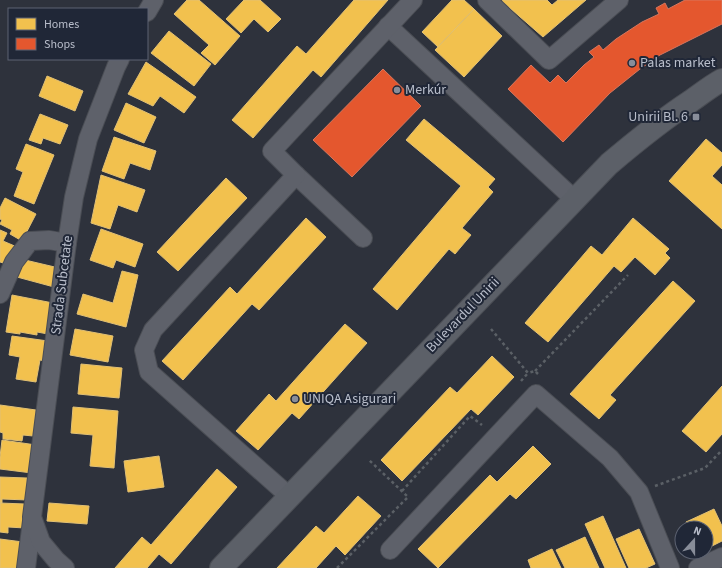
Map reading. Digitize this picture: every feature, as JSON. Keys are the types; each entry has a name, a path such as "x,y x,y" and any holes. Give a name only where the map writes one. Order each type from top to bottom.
{"main road":[{"name":"Bulevardul Unirii","path":"221,568 609,164 636,141 677,110 722,80"}],"street":[{"path":"148,10 154,0"},
{"path":"363,238 272,152 413,0"},
{"path":"487,0 549,60 619,0"},
{"path":"388,26 574,200"},
{"name":"Strada Subcetate","path":"26,568 74,197 88,139 120,60"},
{"path":"289,496 150,372 144,350 153,330 296,175"},
{"path":"0,294 14,262 30,241 49,240 68,243"},
{"path":"390,550 536,394 610,458 639,492 670,568"},
{"name":"Strada Subcetate","path":"32,517 41,542 65,568"},
{"path":"698,568 722,557"}],"path":[{"path":"536,372 628,275"},
{"path":"518,385 528,373"},
{"path":"402,491 470,416 482,425 487,419"},
{"path":"639,492 705,468 722,450"},
{"path":"337,568 408,496 369,460"}],"building: Homes":[{"path":"187,0 199,0 240,36 215,65 201,53 209,45 174,14"},
{"path":"244,0 260,0 281,19 268,32 254,19 241,33 226,19"},
{"path":"354,0 388,0 321,77 313,70 253,138 232,120 297,46 306,54"},
{"path":"452,0 464,0 474,9 438,47 422,32"},
{"path":"502,0 547,0 552,5 558,0 586,0 543,37"},
{"path":"474,9 502,36 464,77 435,50"},
{"path":"169,31 211,64 194,86 151,53"},
{"path":"146,62 196,97 184,113 160,96 153,106 128,94"},
{"path":"47,76 83,91 75,111 39,96"},
{"path":"126,103 156,117 144,143 114,130"},
{"path":"40,114 68,125 60,144 43,138 41,144 29,140"},
{"path":"424,119 495,179 488,187 493,192 462,228 471,235 455,254 449,249 397,310 373,289 461,186 406,140"},
{"path":"114,137 156,151 150,170 130,163 124,179 102,171"},
{"path":"706,139 722,153 722,165 712,176 722,185 722,229 669,181"},
{"path":"26,144 54,155 34,204 14,196 23,172 16,169"},
{"path":"101,175 145,190 137,212 118,205 110,229 91,223"},
{"path":"226,178 247,198 178,271 157,252"},
{"path":"5,198 36,214 22,241 10,234 12,230 0,224 2,220 0,219 0,208"},
{"path":"306,218 326,237 259,310 252,304 183,380 162,361 230,287 237,294"},
{"path":"633,218 669,249 665,253 670,258 655,275 635,257 621,272 614,266 548,342 525,323 591,246 602,255"},
{"path":"101,229 143,244 135,267 116,260 113,268 90,260"},
{"path":"0,230 7,233 3,241 17,247 9,265 0,262"},
{"path":"25,260 59,268 54,287 17,277"},
{"path":"122,271 138,275 126,327 77,314 83,294 113,303"},
{"path":"673,281 695,301 610,395 616,400 599,419 570,394"},
{"path":"12,295 53,303 48,334 37,332 37,335 20,332 20,334 6,332"},
{"path":"345,324 367,343 299,419 292,413 258,450 236,431 269,394 276,401"},
{"path":"75,329 113,336 108,362 70,355"},
{"path":"12,336 48,341 45,361 40,360 36,382 16,379 20,357 9,355"},
{"path":"492,356 514,377 478,415 471,409 402,481 381,460 450,387 457,393"},
{"path":"81,364 122,368 119,398 78,394"},
{"path":"722,386 722,434 706,452 682,431"},
{"path":"0,405 36,410 33,436 23,435 22,441 3,439 3,433 0,432"},
{"path":"73,407 118,411 114,468 90,466 93,435 71,433"},
{"path":"2,440 36,445 32,473 0,469"},
{"path":"533,446 551,464 516,499 510,494 438,568 418,549 490,475 497,482"},
{"path":"159,456 164,487 128,492 124,461"},
{"path":"217,469 237,487 171,564 159,554 147,568 115,568 142,537 151,545"},
{"path":"0,477 27,478 27,500 2,499 2,503 0,503"},
{"path":"358,496 381,516 345,555 336,546 316,568 277,568 316,526 324,533"},
{"path":"0,503 25,504 25,528 8,527 8,533 0,532"},
{"path":"49,503 89,506 87,524 47,521"},
{"path":"714,509 722,526 722,541 714,545 714,520 690,520"},
{"path":"603,516 626,568 605,568 585,524"},
{"path":"639,529 655,564 646,568 629,568 616,539"},
{"path":"585,537 599,568 565,568 556,550"},
{"path":"0,539 23,542 20,568 0,568"},
{"path":"552,549 561,568 531,568 528,560"}],"building: Shops":[{"path":"685,0 722,0 722,24 660,55 640,69 610,93 563,142 508,89 531,65 550,83 558,75 566,83 594,57 589,52 599,45 603,50 616,39 642,22 659,14 656,8 665,3 668,9"},
{"path":"383,69 421,106 352,177 313,140"}],"place":[{"name":"Palas market","path":"632,63"},
{"name":"Merkúr","path":"397,90"},
{"name":"Unirii Bl. 6","path":"696,117"},
{"name":"UNIQA Asigurari","path":"295,399"}]}
